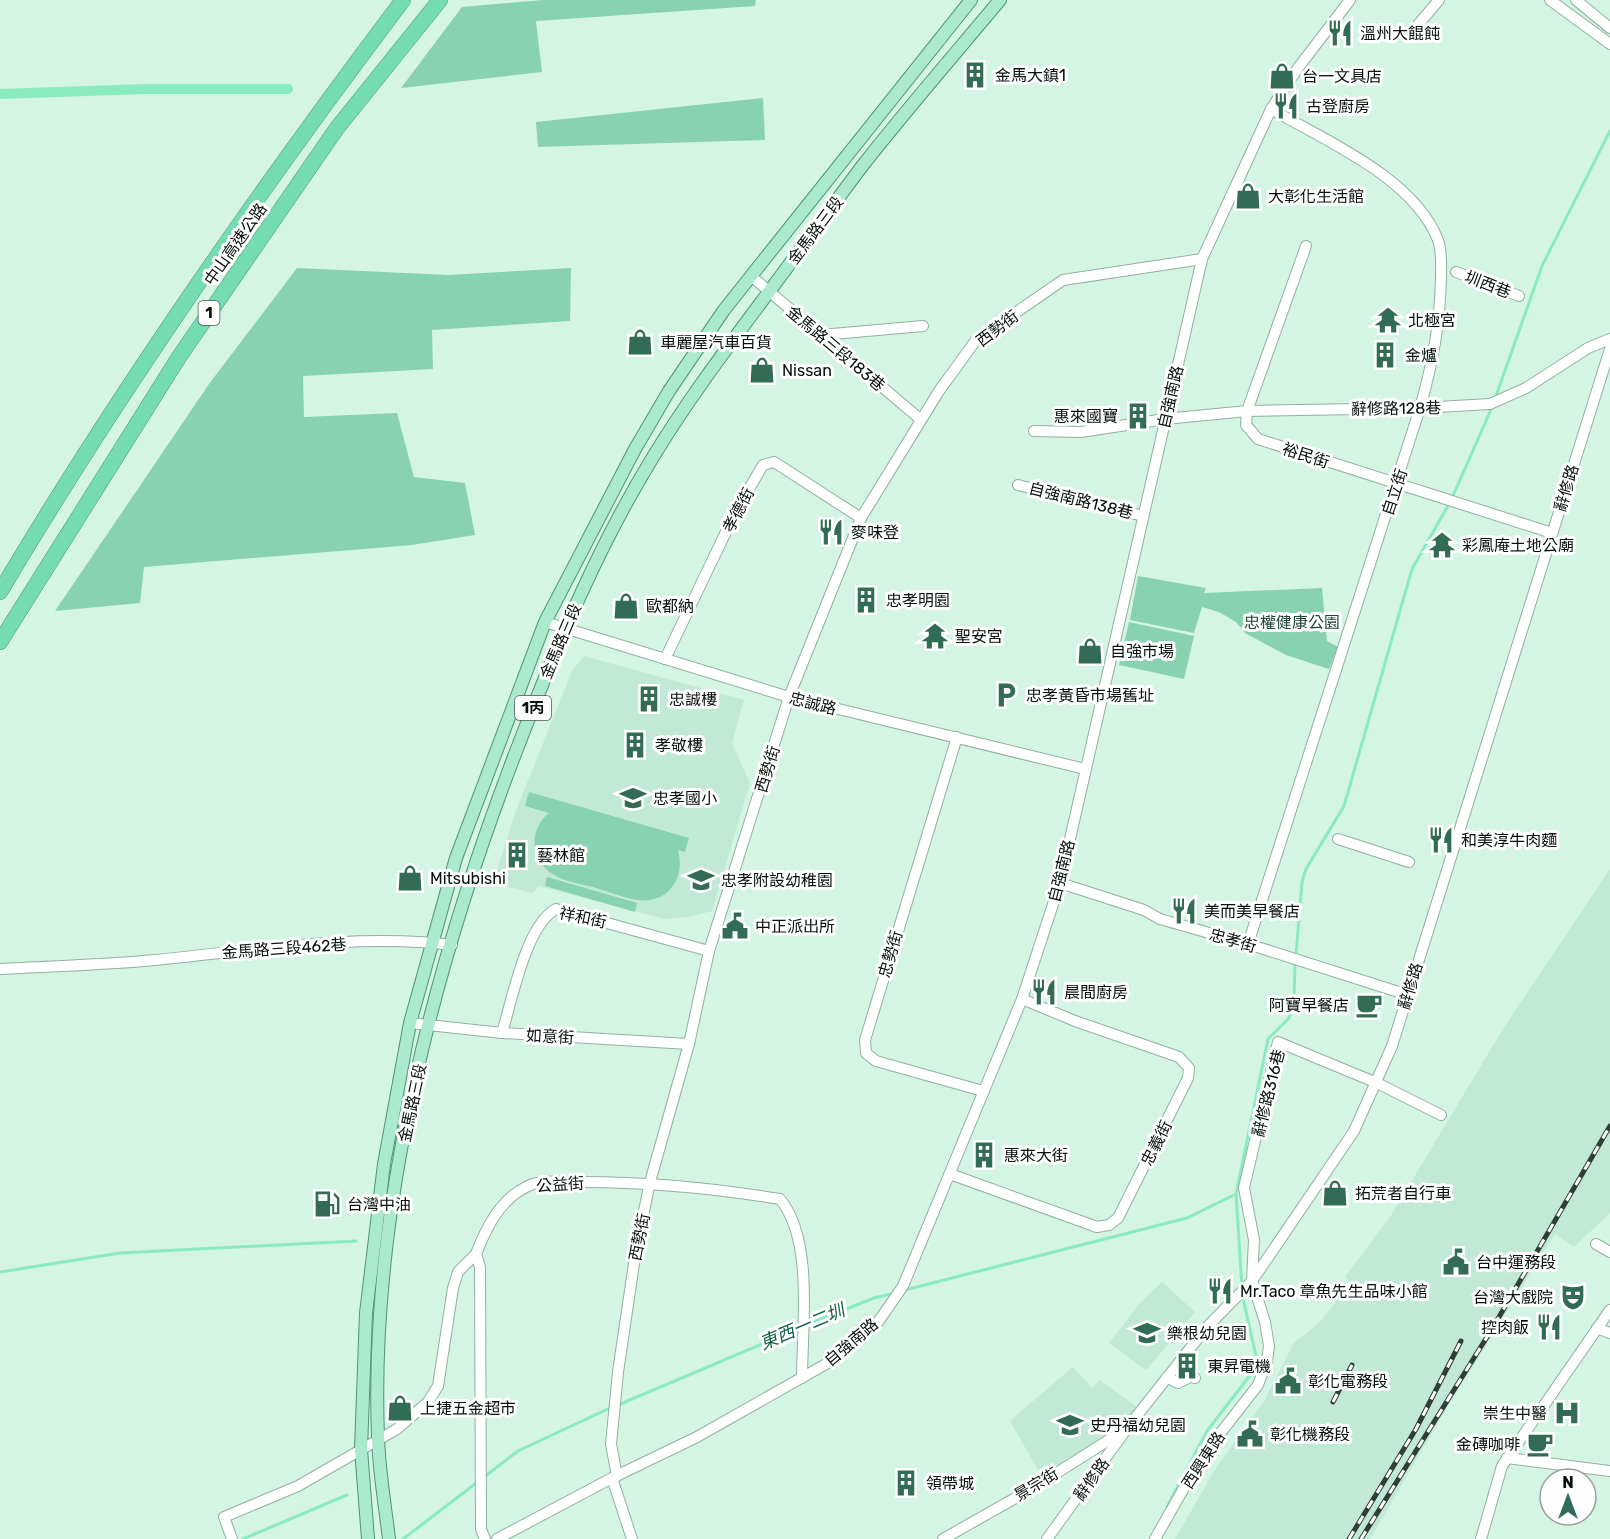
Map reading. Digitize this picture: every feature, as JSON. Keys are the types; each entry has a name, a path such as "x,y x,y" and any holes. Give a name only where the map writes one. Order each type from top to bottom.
{"highway":[{"name":"中山高速公路","path":"0,592 72,470 150,351 312,121 403,0"},
{"name":"中山高速公路","path":"0,642 179,357 337,129 440,0"}],"main road":[{"name":"金馬路三段","path":"368,1539 361,1449 366,1313 380,1199 411,1023 431,942 474,807 545,622 634,449 663,400 724,310 971,0"},
{"name":"金馬路三段","path":"389,1539 378,1441 382,1286 393,1201 428,1026 452,945 497,798 563,630 616,521 652,458 709,369 770,292 865,163 1000,0"},
{"path":"380,1199 393,1201"}],"street":[{"name":"自強南路","path":"497,1539 697,1437 826,1364 876,1325 903,1286 1022,999 1060,883 1202,259 1271,110 1298,68 1350,0"},
{"path":"1410,34 1438,0"},
{"path":"1550,0 1610,44"},
{"path":"1576,0 1610,28"},
{"name":"自立街","path":"1248,944 1420,408 1439,330 1439,242 1424,216 1386,176 1271,110"},
{"path":"1247,411 1306,246"},
{"name":"西勢街","path":"632,1539 615,1477 611,1444 618,1372 636,1250 650,1182 689,1044 709,951 789,697 861,518 921,419 976,340 1063,280 1202,259"},
{"name":"圳西巷","path":"1456,272 1520,296"},
{"name":"金馬路三段183巷","path":"751,276 921,419"},
{"path":"821,335 923,326"},
{"name":"辭修路128巷","path":"1034,431 1081,432 1165,419 1247,411 1420,408 1490,404 1526,388 1557,367 1610,339"},
{"name":"辭修路","path":"1047,1539 1167,1377 1207,1327 1245,1287 1354,1131 1377,1083 1408,995 1610,349"},
{"name":"裕民街","path":"1247,411 1246,426 1258,439 1552,533"},
{"name":"孝德街","path":"665,659 736,512 763,465 774,462 861,518"},
{"name":"自強南路138巷","path":"1018,484 1143,516"},
{"name":"忠誠路","path":"545,622 563,630 789,697 1085,769"},
{"name":"忠勢街","path":"957,737 865,1040 866,1053 876,1060 983,1091"},
{"path":"1338,839 1409,862"},
{"name":"忠孝街","path":"1060,883 1144,910 1160,920 1248,944 1408,995"},
{"name":"祥和街","path":"501,1033 534,931 547,914 556,909 709,951"},
{"name":"金馬路三段462巷","path":"0,969 117,962 296,946 431,942 452,945"},
{"name":"忠義街","path":"950,1174 1097,1227 1109,1225 1118,1218 1188,1078 1189,1068 1179,1058 1075,1021 1022,999"},
{"name":"如意街","path":"411,1023 501,1033 689,1044"},
{"name":"辭修路316巷","path":"1245,1287 1254,1240 1244,1188 1278,1042 1377,1083 1441,1115"},
{"name":"公益街","path":"231,1538 224,1517 298,1486 409,1421 438,1386 453,1288 458,1272 476,1254 496,1214 517,1193 530,1185 550,1182 650,1182 780,1199 789,1210 802,1248 802,1378"},
{"path":"1596,1244 1610,1252"},
{"path":"476,1254 480,1267 478,1419 481,1529 485,1539"},
{"name":"西興東路","path":"1155,1539 1201,1458 1258,1385 1263,1373 1269,1346 1245,1287"},
{"path":"1481,1539 1502,1466 1610,1310"},
{"path":"1597,1328 1610,1333"},
{"path":"1167,1377 1178,1383 1192,1376 1195,1378"},
{"name":"景宗街","path":"943,1539 1032,1488 1128,1427"},
{"path":"1507,1458 1610,1471"}],"shaded area":[{"name":"忠孝國小","path":"584,656 744,700 732,743 750,783 712,911 689,917 665,919 539,886 532,893 493,883 515,813 572,671"},
{"path":"1610,869 1610,1213 1574,1247 1555,1234 1440,1419 1370,1539 1175,1539 1216,1468 1264,1401 1294,1343 1319,1323 1351,1283 1345,1277 1392,1214 1503,1029"},
{"name":"樂根幼兒園","path":"1162,1282 1195,1312 1146,1370 1109,1343 1140,1303"},
{"name":"史丹福幼兒園","path":"1073,1367 1092,1388 1100,1380 1141,1410 1123,1428 1044,1480 1010,1421"}],"green space":[{"path":"543,0 756,0 755,6 536,21 542,72 401,88 462,7"},
{"path":"763,98 765,140 538,147 536,122"},
{"path":"297,268 448,275 571,268 570,321 432,330 433,369 303,376 304,417 397,413 414,477 465,483 475,535 412,545 144,567 140,603 55,611 209,384"},
{"name":"忠權健康公園","path":"1138,576 1206,588 1204,593 1322,588 1327,641 1338,647 1329,669 1286,655 1245,633 1236,622 1219,612 1202,607 1194,633 1130,620"},
{"path":"1129,622 1194,636 1184,679 1119,665"},
{"path":"529,792 689,838 685,852 678,850 679,870 672,887 658,898 638,900 568,881 551,873 541,863 535,848 539,825 549,813 525,806"},
{"path":"547,877 637,903 635,912 545,886"}],"waterway":[{"path":"0,94 145,89 288,89"},
{"path":"1495,399 1542,266 1610,131"},
{"path":"1452,498 1493,405"},
{"path":"1296,955 1302,882 1306,869 1344,806 1412,569 1449,504"},
{"path":"1242,1287 1236,1194 1268,1039 1289,1018 1294,1002 1295,962"},
{"name":"東西一二圳","path":"905,1290 1187,1218 1236,1194"},
{"path":"0,1272 120,1253 356,1241"},
{"name":"東西一二圳","path":"806,1325 874,1298 895,1293"},
{"path":"1167,1507 1207,1431 1258,1365 1242,1294"},
{"name":"東西一二圳","path":"618,1405 800,1328"},
{"name":"東西一二圳","path":"484,1477 518,1451 612,1407"},
{"name":"東西一二圳","path":"403,1539 479,1481"},
{"path":"243,1539 347,1495"}],"railway":[{"path":"1361,1539 1492,1329 1610,1126"},
{"path":"1349,1539 1416,1429 1461,1341"},
{"path":"1333,1402 1352,1365"}],"place":[{"name":"溫州大餛飩","path":"1340,33"},
{"name":"金馬大鎮1","path":"975,75"},
{"name":"台一文具店","path":"1282,76"},
{"name":"古登廚房","path":"1286,106"},
{"name":"大彰化生活館","path":"1248,196"},
{"name":"北極宮","path":"1388,320"},
{"name":"車麗屋汽車百貨","path":"640,342"},
{"name":"金爐","path":"1385,355"},
{"name":"Nissan","path":"762,370"},
{"name":"惠來國寶","path":"1138,416"},
{"name":"麥味登","path":"831,532"},
{"name":"彩鳳庵土地公廟","path":"1442,545"},
{"name":"忠孝明園","path":"866,600"},
{"name":"歐都納","path":"626,606"},
{"name":"聖安宮","path":"935,636"},
{"name":"自強市場","path":"1090,651"},
{"name":"忠孝黃昏市場舊址","path":"1006,695"},
{"name":"忠誠樓","path":"649,699"},
{"name":"孝敬樓","path":"635,745"},
{"name":"忠孝國小","path":"633,798"},
{"name":"和美淳牛肉麵","path":"1441,840"},
{"name":"藝林館","path":"517,855"},
{"name":"Mitsubishi","path":"410,878"},
{"name":"忠孝附設幼稚園","path":"701,880"},
{"name":"美而美早餐店","path":"1184,911"},
{"name":"中正派出所","path":"735,926"},
{"name":"晨間廚房","path":"1044,992"},
{"name":"阿寶早餐店","path":"1369,1005"},
{"name":"惠來大街","path":"984,1155"},
{"name":"拓荒者自行車","path":"1335,1193"},
{"name":"台灣中油","path":"327,1204"},
{"name":"台中運務段","path":"1456,1262"},
{"name":"Mr.Taco 章魚先生品味小館","path":"1220,1291"},
{"name":"台灣大戲院","path":"1573,1297"},
{"name":"控肉飯","path":"1549,1327"},
{"name":"樂根幼兒園","path":"1147,1333"},
{"name":"東昇電機","path":"1187,1366"},
{"name":"彰化電務段","path":"1288,1381"},
{"name":"上捷五金超市","path":"400,1408"},
{"name":"崇生中醫","path":"1567,1413"},
{"name":"史丹福幼兒園","path":"1070,1425"},
{"name":"彰化機務段","path":"1250,1434"},
{"name":"金磚咖啡","path":"1540,1444"},
{"name":"領帶城","path":"906,1483"}]}
